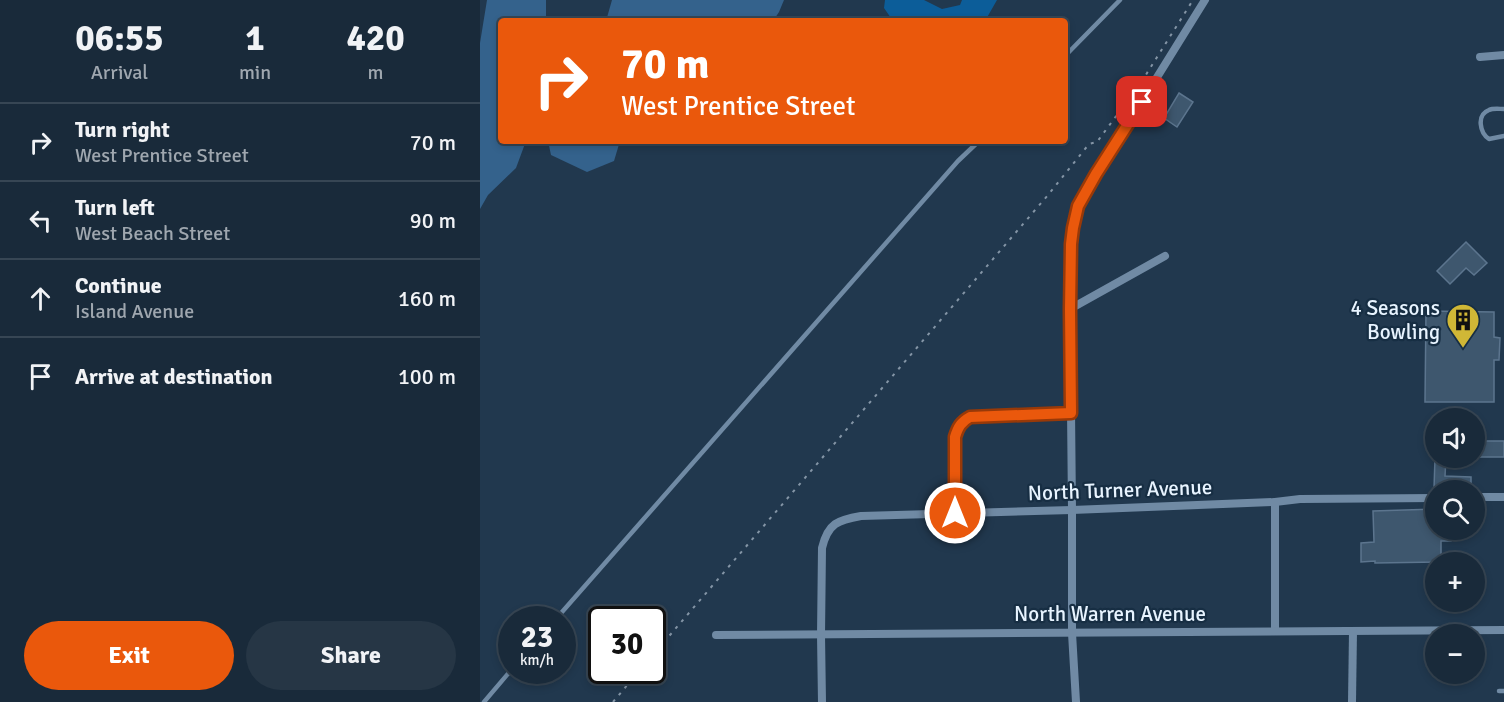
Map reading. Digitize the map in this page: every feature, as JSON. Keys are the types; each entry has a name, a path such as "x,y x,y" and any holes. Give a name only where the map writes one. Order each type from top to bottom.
{"street":[{"path":"1076,702 1072,633 1070,309 1073,228 1078,206 1096,174 1205,0"},
{"path":"1480,57 1504,56"},
{"path":"1070,309 1165,256"},
{"path":"955,513 955,437 963,421 970,417 1071,413"},
{"path":"1485,497 1504,497"},
{"name":"North Turner Avenue","path":"821,635 822,548 825,536 831,527 847,518 1275,502 1300,499 1425,498"},
{"path":"1275,502 1275,631"},
{"name":"North Warren Avenue","path":"716,635 1504,630"},
{"path":"1352,702 1353,631"},
{"path":"821,635 822,702"}],"lane":[{"path":"1068,53 1120,0"},
{"path":"1503,136 1489,139 1484,136 1480,122 1488,110 1504,109"},
{"path":"567,606 950,170 976,144"},
{"path":"484,702 499,684"}],"shaded area":[{"path":"487,0 546,0 546,18 498,18 498,144 525,144 516,168 488,195 480,209 480,43"},
{"path":"612,0 784,0 775,18 607,18"},
{"path":"885,0 924,0 942,9 960,5 962,0 997,0 987,18 891,18 884,8"},
{"path":"549,144 619,144 614,161 587,172 551,155"}],"building":[{"path":"1179,93 1193,102 1177,127 1164,118"},
{"path":"1466,242 1487,263 1474,275 1466,268 1450,284 1437,271"},
{"name":"4 Seasons Bowling","path":"1426,311 1494,312 1494,337 1500,338 1499,360 1494,360 1494,402 1425,402"},
{"path":"1485,441 1504,441 1504,457 1485,457"},
{"path":"1435,468 1445,468 1445,476 1471,477 1471,480 1434,480"},
{"path":"1425,509 1425,540 1451,541 1441,541 1441,552 1425,552 1425,562 1361,562 1361,543 1374,542 1373,511"}],"railway":[{"path":"666,640 1048,195 1089,144 1097,142 1142,81 1193,0"},
{"path":"613,702 628,684"}],"place":[{"name":"4 Seasons Bowling","path":"1463,349"}],"route":[{"path":"955,513 955,437 963,421 970,417 1071,413 1071,244 1078,206 1142,102"}]}
